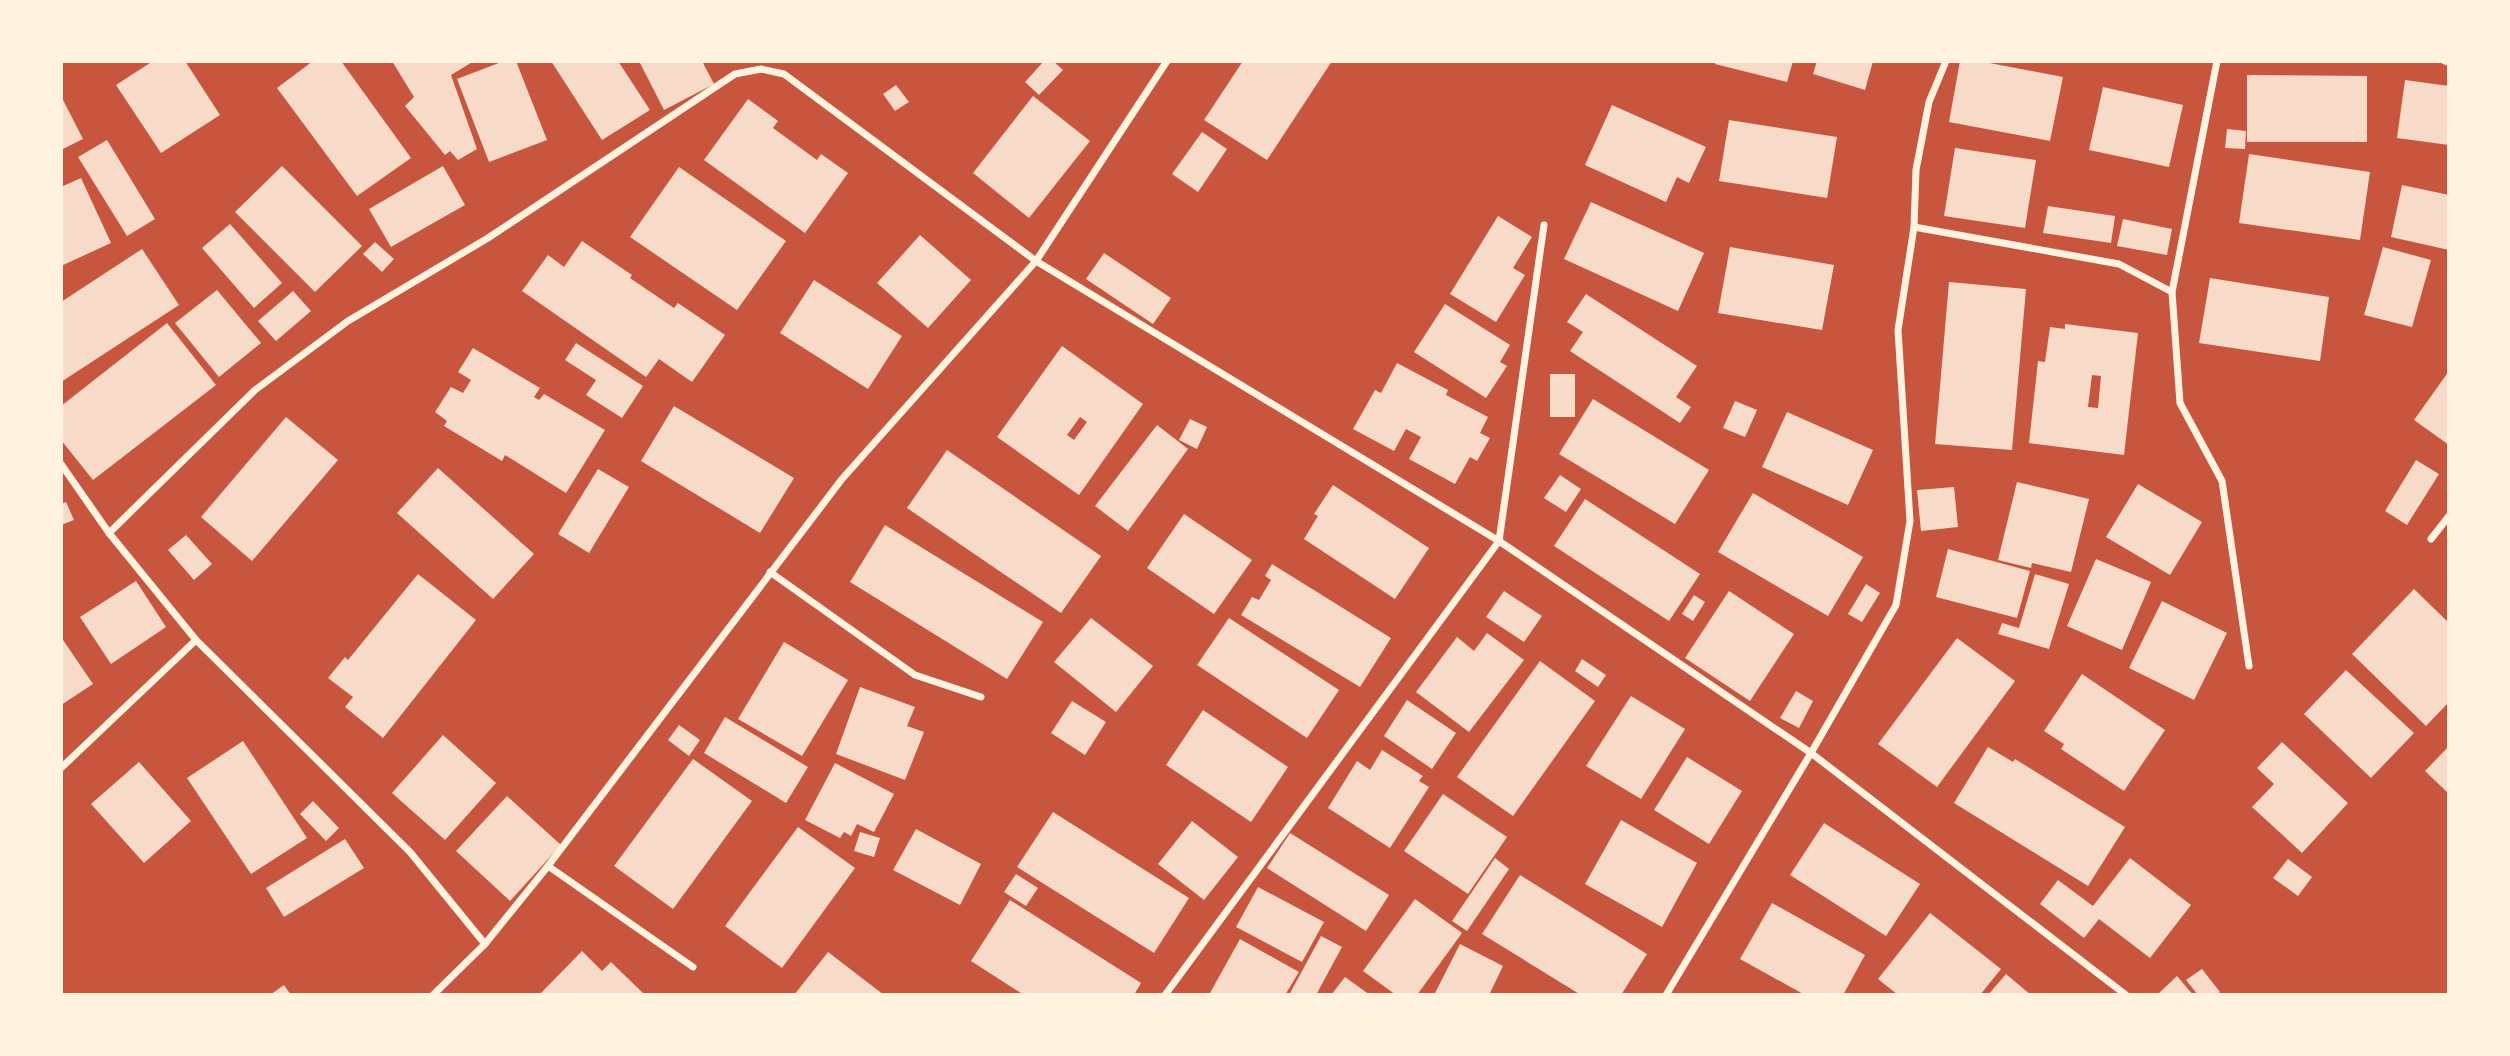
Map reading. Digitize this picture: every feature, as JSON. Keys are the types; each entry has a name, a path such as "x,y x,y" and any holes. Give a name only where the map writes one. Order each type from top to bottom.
{"street":[{"path":"433,995 485,944 548,866 842,479 1036,261 1167,61"},
{"path":"1666,995 1896,605 1910,521 1898,330 1914,227 1916,170 1929,102 1942,66 1947,61"},
{"path":"2217,61 2172,292 2180,403 2222,481 2249,666"},
{"path":"109,533 266,382 348,321 488,238 735,74 761,69 784,74 1036,261 1499,541 1811,753 2126,995"},
{"path":"1165,995 1499,541 1544,225"},
{"path":"1914,227 2119,264 2172,292"},
{"path":"61,464 109,533 196,640 411,852 485,944"},
{"path":"2431,539 2449,516"},
{"path":"770,572 915,675 981,697"},
{"path":"61,768 196,640"},
{"path":"548,866 693,967"}],"building":[{"path":"153,61 185,61 220,115 161,153 116,85"},
{"path":"313,61 341,61 411,158 357,196 277,88"},
{"path":"392,61 474,61 451,75 477,149 458,160 450,151 445,155 405,106 414,97"},
{"path":"504,61 516,61 547,140 489,162 457,79"},
{"path":"551,61 618,61 650,110 602,140"},
{"path":"639,61 702,61 714,84 664,110"},
{"path":"1044,61 1053,61 1063,70 1039,95 1025,82"},
{"path":"1243,61 1332,61 1267,160 1204,120"},
{"path":"1716,61 1793,61 1787,82 1715,64"},
{"path":"1817,61 1873,61 1865,90 1813,74"},
{"path":"1960,61 1979,61 2063,77 2050,141 1949,122"},
{"path":"2247,75 2367,76 2367,142 2247,142"},
{"path":"2405,80 2449,86 2449,145 2397,138"},
{"path":"896,85 909,102 895,111 883,94"},
{"path":"2103,87 2183,105 2169,167 2089,150"},
{"path":"61,96 83,139 61,150"},
{"path":"1033,96 1090,141 1029,218 973,173"},
{"path":"748,99 778,121 773,128 817,160 821,154 848,173 805,233 704,160"},
{"path":"1612,105 1706,147 1689,183 1677,177 1666,202 1585,165"},
{"path":"1729,120 1837,137 1827,198 1719,181"},
{"path":"2227,129 2246,131 2245,149 2225,148"},
{"path":"1202,132 1227,149 1198,192 1172,174"},
{"path":"107,140 155,219 127,236 78,157"},
{"path":"1955,148 2036,160 2025,228 1944,216"},
{"path":"2249,154 2370,172 2360,240 2239,223"},
{"path":"282,166 362,246 315,292 235,212"},
{"path":"443,166 465,205 391,247 369,209"},
{"path":"679,167 786,241 737,310 630,237"},
{"path":"81,178 111,243 61,266 61,187"},
{"path":"2402,185 2449,195 2449,250 2391,237"},
{"path":"1591,202 1704,253 1678,311 1564,259"},
{"path":"2048,206 2115,216 2111,243 2043,233"},
{"path":"1498,216 1532,237 1513,268 1525,275 1496,322 1450,294"},
{"path":"2123,219 2172,229 2167,255 2117,246"},
{"path":"230,224 282,283 254,308 202,248"},
{"path":"920,235 971,280 928,328 877,283"},
{"path":"582,241 674,308 678,303 725,335 692,382 659,359 646,377 522,291 548,255 564,267"},
{"path":"375,242 394,259 382,272 363,254"},
{"path":"1730,247 1834,265 1822,330 1718,313"},
{"path":"2383,247 2431,260 2412,327 2364,315"},
{"path":"142,249 179,305 61,382 61,302"},
{"path":"1104,253 1171,298 1153,324 1086,279"},
{"path":"2210,278 2329,297 2320,361 2199,343"},
{"path":"814,280 902,336 868,389 780,333"},
{"path":"1949,282 2026,289 2012,450 1935,444"},
{"path":"217,290 261,343 219,377 175,323"},
{"path":"293,291 311,311 276,341 258,321"},
{"path":"1586,294 1697,366 1676,397 1691,407 1680,423 1570,351 1583,332 1567,322"},
{"path":"1445,304 1510,345 1500,362 1507,366 1486,398 1414,352"},
{"path":"167,323 216,385 93,480 61,440 61,406"},
{"path":"2065,324 2138,333 2124,455 2029,443 2038,361 2045,362 2050,327 2065,329","holes":["2092,375 2101,376 2098,408 2088,407"]},
{"path":"576,343 643,386 622,418 586,395 596,380 565,360"},
{"path":"1062,346 1143,404 1079,495 997,437","holes":["1080,417 1087,422 1074,440 1067,435"]},
{"path":"473,348 540,388 534,397 539,400 544,394 605,430 566,493 505,455 502,461 444,426 447,421 435,412 451,387 463,393 471,380 458,372"},
{"path":"1397,363 1448,390 1446,395 1488,417 1480,433 1490,438 1477,461 1470,457 1455,484 1409,459 1421,437 1406,429 1394,451 1353,429 1375,390 1381,393"},
{"path":"2449,371 2449,445 2414,420"},
{"path":"1550,374 1575,374 1575,417 1550,417"},
{"path":"1593,399 1709,470 1675,524 1559,454"},
{"path":"1735,401 1757,410 1745,437 1723,428"},
{"path":"674,406 794,478 760,533 641,461"},
{"path":"1787,412 1873,450 1848,505 1762,467"},
{"path":"286,417 338,460 252,561 201,517"},
{"path":"1190,419 1207,427 1197,449 1179,440"},
{"path":"1157,425 1188,449 1128,531 1095,506"},
{"path":"947,450 1101,556 1061,613 907,508"},
{"path":"2416,460 2439,474 2407,525 2385,511"},
{"path":"438,468 534,554 493,599 397,513"},
{"path":"598,469 629,487 589,553 558,534"},
{"path":"1560,475 1581,489 1566,512 1544,498"},
{"path":"2017,482 2089,499 2071,572 2032,563 2031,568 1998,560"},
{"path":"2138,484 2202,522 2170,575 2106,537"},
{"path":"1333,485 1429,548 1395,599 1304,539 1318,516 1314,514"},
{"path":"1954,487 1958,527 1921,531 1917,490"},
{"path":"1753,493 1863,557 1828,616 1718,552"},
{"path":"1585,499 1700,574 1669,621 1554,546"},
{"path":"66,502 74,520 61,525 61,504"},
{"path":"1184,514 1252,560 1214,614 1147,568"},
{"path":"885,525 1043,622 1007,679 850,582"},
{"path":"186,535 212,564 194,580 168,550"},
{"path":"1948,549 2030,571 2017,618 1936,597"},
{"path":"2096,559 2151,582 2122,650 2067,626"},
{"path":"1272,564 1391,638 1360,687 1241,615 1252,597 1259,600 1271,580 1265,576"},
{"path":"418,574 476,620 383,738 345,707 353,697 328,678 345,657 348,660"},
{"path":"2035,574 2069,584 2049,649 1998,634 2002,623 2019,628"},
{"path":"136,581 166,627 111,664 80,617"},
{"path":"1866,584 1880,593 1862,622 1848,614"},
{"path":"2414,589 2449,623 2449,702 2426,726 2352,654"},
{"path":"1504,591 1542,616 1524,642 1486,617"},
{"path":"1729,591 1794,634 1750,701 1685,658"},
{"path":"1694,595 1705,602 1693,621 1682,614"},
{"path":"2162,601 2227,633 2194,700 2129,668"},
{"path":"1091,618 1153,666 1116,712 1054,662"},
{"path":"1229,618 1339,690 1307,738 1197,665"},
{"path":"1487,633 1524,660 1469,732 1416,692 1457,637 1474,651"},
{"path":"61,637 93,684 61,705"},
{"path":"1957,638 2015,681 1937,787 1878,744"},
{"path":"784,642 848,680 802,756 738,719"},
{"path":"1582,659 1606,675 1598,687 1575,671"},
{"path":"1540,661 1595,701 1513,816 1457,777"},
{"path":"2346,670 2414,733 2371,778 2304,714"},
{"path":"2082,674 2165,730 2124,791 2061,749 2064,744 2044,731"},
{"path":"860,687 915,707 907,726 924,732 905,780 836,754"},
{"path":"1796,691 1813,701 1799,728 1780,718"},
{"path":"1631,696 1685,729 1641,799 1586,766"},
{"path":"1407,700 1456,733 1432,769 1384,736"},
{"path":"1072,701 1106,722 1085,755 1051,733"},
{"path":"1203,710 1288,767 1251,822 1166,765"},
{"path":"725,717 808,767 786,803 704,753"},
{"path":"679,725 700,740 689,756 668,740"},
{"path":"443,735 496,783 445,840 392,793"},
{"path":"243,741 307,838 251,874 187,778"},
{"path":"2282,742 2348,803 2302,853 2252,807 2274,784 2257,768"},
{"path":"2449,746 2449,794 2425,771"},
{"path":"1988,747 2013,762 2015,759 2125,827 2088,886 1954,803"},
{"path":"1382,750 1423,776 1419,781 1429,787 1390,848 1328,808 1357,761 1370,770"},
{"path":"1687,757 1742,791 1709,844 1654,810"},
{"path":"693,759 752,801 673,909 614,866"},
{"path":"139,762 191,821 144,863 91,804"},
{"path":"835,763 894,794 874,832 857,824 851,836 844,832 840,838 805,820"},
{"path":"1443,794 1507,837 1468,894 1404,851"},
{"path":"507,796 561,845 510,901 456,851"},
{"path":"313,801 339,828 326,841 300,814"},
{"path":"1053,812 1189,898 1154,953 1017,867"},
{"path":"1621,820 1697,863 1662,927 1585,884"},
{"path":"1192,821 1238,857 1204,900 1158,864"},
{"path":"1824,823 1920,884 1886,936 1790,875"},
{"path":"798,827 855,868 782,968 725,926"},
{"path":"916,829 981,864 960,905 893,870"},
{"path":"860,832 880,838 874,857 854,851"},
{"path":"1290,833 1389,895 1366,931 1267,868"},
{"path":"345,839 364,868 284,917 266,888"},
{"path":"1495,858 1509,869 1467,931 1452,921"},
{"path":"2130,858 2191,905 2150,958 2099,919 2084,938 2040,904 2058,880 2093,906"},
{"path":"2288,859 2312,877 2298,896 2273,878"},
{"path":"1016,874 1038,888 1026,906 1004,892"},
{"path":"1520,875 1647,954 1621,995 1581,995 1482,934"},
{"path":"1258,887 1324,922 1302,962 1236,927"},
{"path":"1415,899 1462,933 1417,995 1396,995 1363,971"},
{"path":"1010,900 1141,983 1134,995 1024,995 971,961"},
{"path":"1772,903 1865,955 1843,995 1805,995 1740,959"},
{"path":"1930,913 2001,969 1980,995 1898,995 1878,979"},
{"path":"1321,936 1342,947 1316,995 1289,995"},
{"path":"1240,939 1299,972 1285,995 1210,993"},
{"path":"1460,944 1503,966 1489,995 1434,995"},
{"path":"582,951 602,971 611,962 645,995 539,995"},
{"path":"828,952 884,995 794,995"},
{"path":"2202,969 2220,992 2216,995 2198,995 2186,980"},
{"path":"2006,974 2031,995 1988,995"},
{"path":"2177,976 2193,995 2161,995 2159,993"},
{"path":"1345,977 1370,995 1331,995"},
{"path":"284,985 291,995 270,995"}]}
